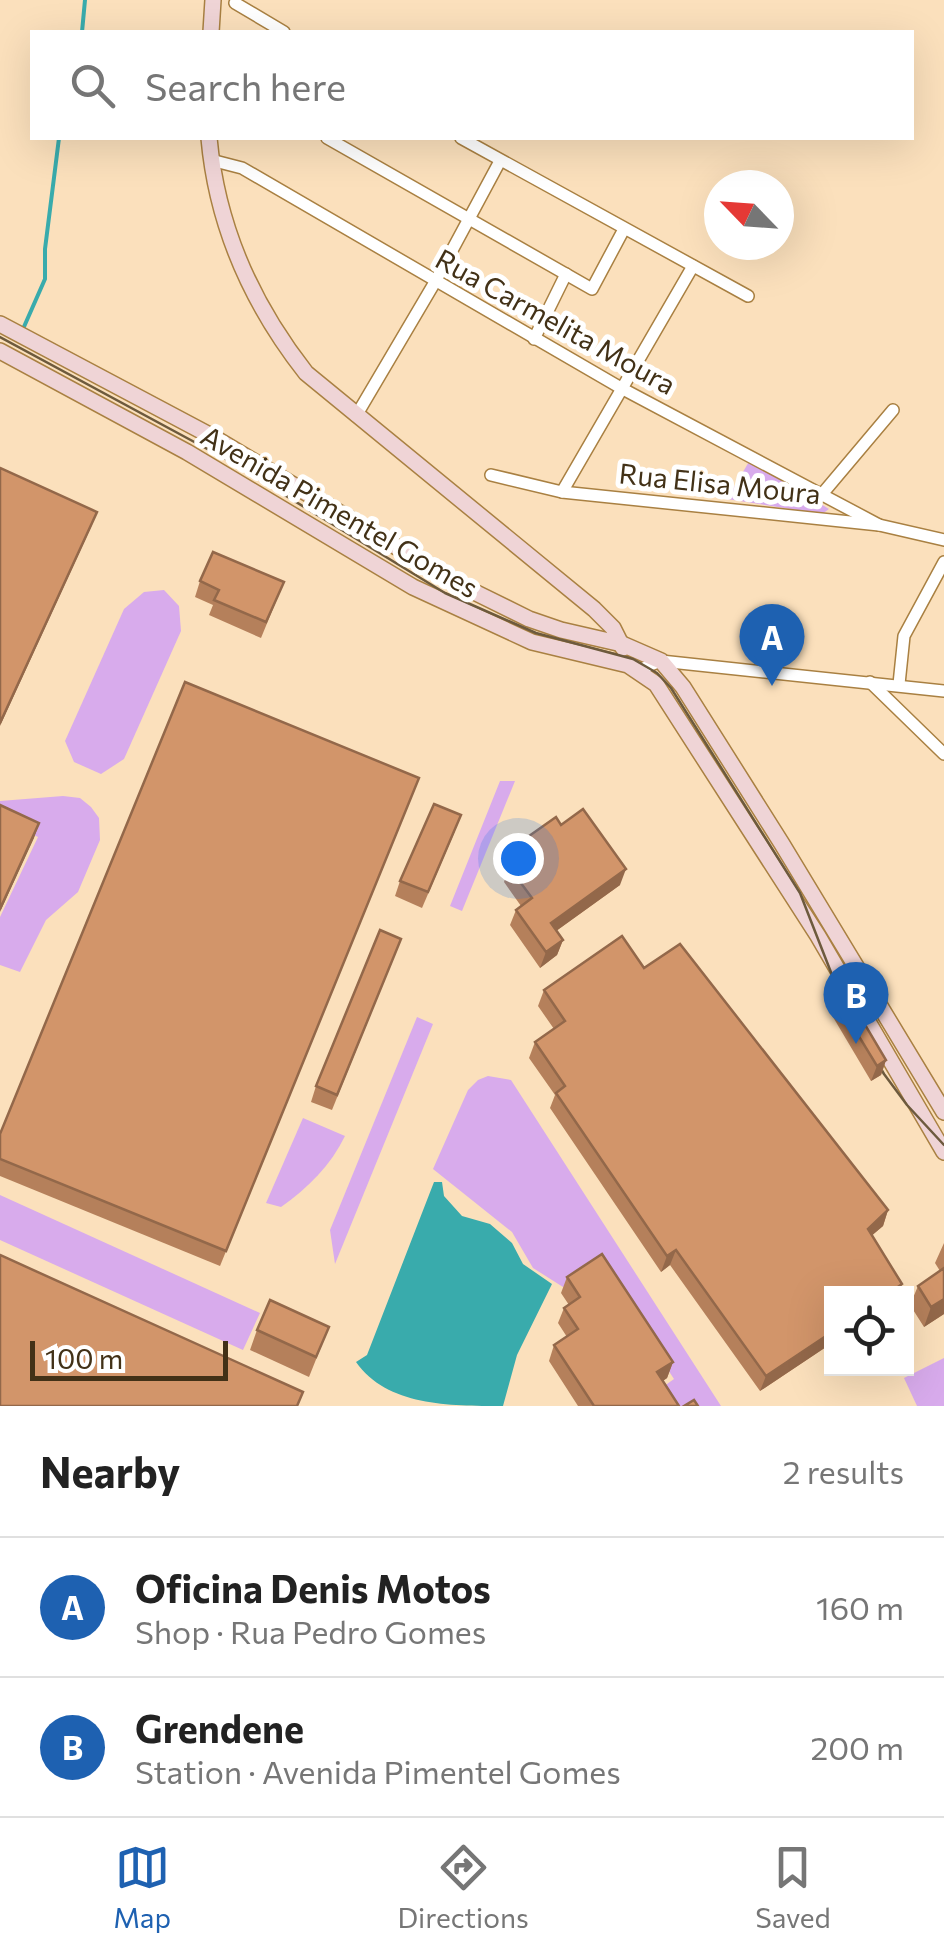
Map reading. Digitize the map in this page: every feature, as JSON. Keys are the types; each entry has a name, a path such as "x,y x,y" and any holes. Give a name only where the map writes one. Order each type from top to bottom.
{"main road":[{"path":"211,30 213,0"},
{"path":"209,140 228,236 276,334 306,374 612,628 633,667 667,696 818,936 944,1152"},
{"name":"Avenida Pimentel Gomes","path":"6,327 213,437 460,585 530,619 622,644 661,662 683,687 782,844 944,1112"},
{"name":"Avenida Pimentel Gomes","path":"0,351 187,452 413,588 556,650 633,667"},
{"path":"342,548 356,523"}],"street":[{"path":"235,3 281,30"},
{"path":"331,140 592,289 624,229"},
{"path":"464,140 748,296"},
{"name":"Rua Carmelita Moura","path":"211,160 242,168 620,388 879,525"},
{"path":"356,416 500,161"},
{"path":"562,492 693,266"},
{"path":"534,339 566,274"},
{"path":"823,493 893,410"},
{"name":"Rua Elisa Moura","path":"491,474 562,492 879,525 944,540"},
{"path":"899,684 904,636 944,562"},
{"path":"633,667 661,662 943,691"},
{"path":"870,682 944,754"}],"shaded area":[{"path":"750,460 829,509 822,514 727,499"},
{"path":"164,590 179,606 181,631 124,759 101,774 74,762 65,741 124,609 144,592"},
{"path":"500,781 515,781 462,911 450,906"},
{"path":"80,798 91,807 99,818 100,840 78,892 46,920 20,972 0,965 0,917 38,837 0,819 0,801"},
{"path":"417,1017 433,1024 335,1264 330,1230"},
{"path":"488,1076 511,1080 721,1406 671,1406 660,1389 674,1379 599,1265 563,1287 533,1268 512,1232 433,1169 468,1090"},
{"path":"303,1118 345,1136 326,1166 300,1192 281,1207 266,1203"},
{"path":"0,1195 260,1313 243,1350 0,1240"},
{"path":"944,1358 944,1406 917,1406 904,1378"}],"water":[{"path":"434,1182 442,1182 444,1196 462,1216 490,1224 512,1243 523,1264 552,1284 517,1355 503,1406 441,1404 402,1395 369,1377 356,1362 367,1355"}],"building":[{"path":"0,468 97,512 0,723"},
{"path":"213,552 284,582 266,622 214,600 219,590 200,581"},
{"path":"185,682 419,778 226,1251 0,1159 0,1134"},
{"path":"434,804 461,815 428,892 400,881"},
{"path":"0,805 39,823 0,909"},
{"path":"583,809 626,869 551,923 563,940 546,952 516,910 532,898 509,867 520,859 512,848 556,817 561,825"},
{"path":"380,930 401,939 337,1095 316,1086"},
{"path":"622,936 644,968 680,944 888,1210 868,1229 902,1284 824,1286 824,1337 766,1376 676,1250 667,1256 556,1093 565,1086 535,1042 565,1021 544,990"},
{"path":"845,991 886,1060 877,1066 835,997"},
{"path":"602,1254 673,1362 657,1372 679,1406 594,1406 554,1345 578,1329 564,1308 580,1297 567,1277"},
{"path":"0,1255 303,1392 297,1406 0,1406"},
{"path":"944,1268 944,1299 931,1307 918,1286"},
{"path":"270,1300 329,1327 316,1357 257,1330"}],"waterway":[{"path":"82,30 85,0"},
{"path":"23,329 45,279 59,140"}],"tram line":[{"path":"0,337 224,458 445,593 536,633 633,659 657,673 671,688 800,893 843,1003 884,1074 944,1145"}],"place":[{"name":"Oficina Denis Motos","path":"772,686"},
{"name":"Grendene","path":"856,1044"}]}
